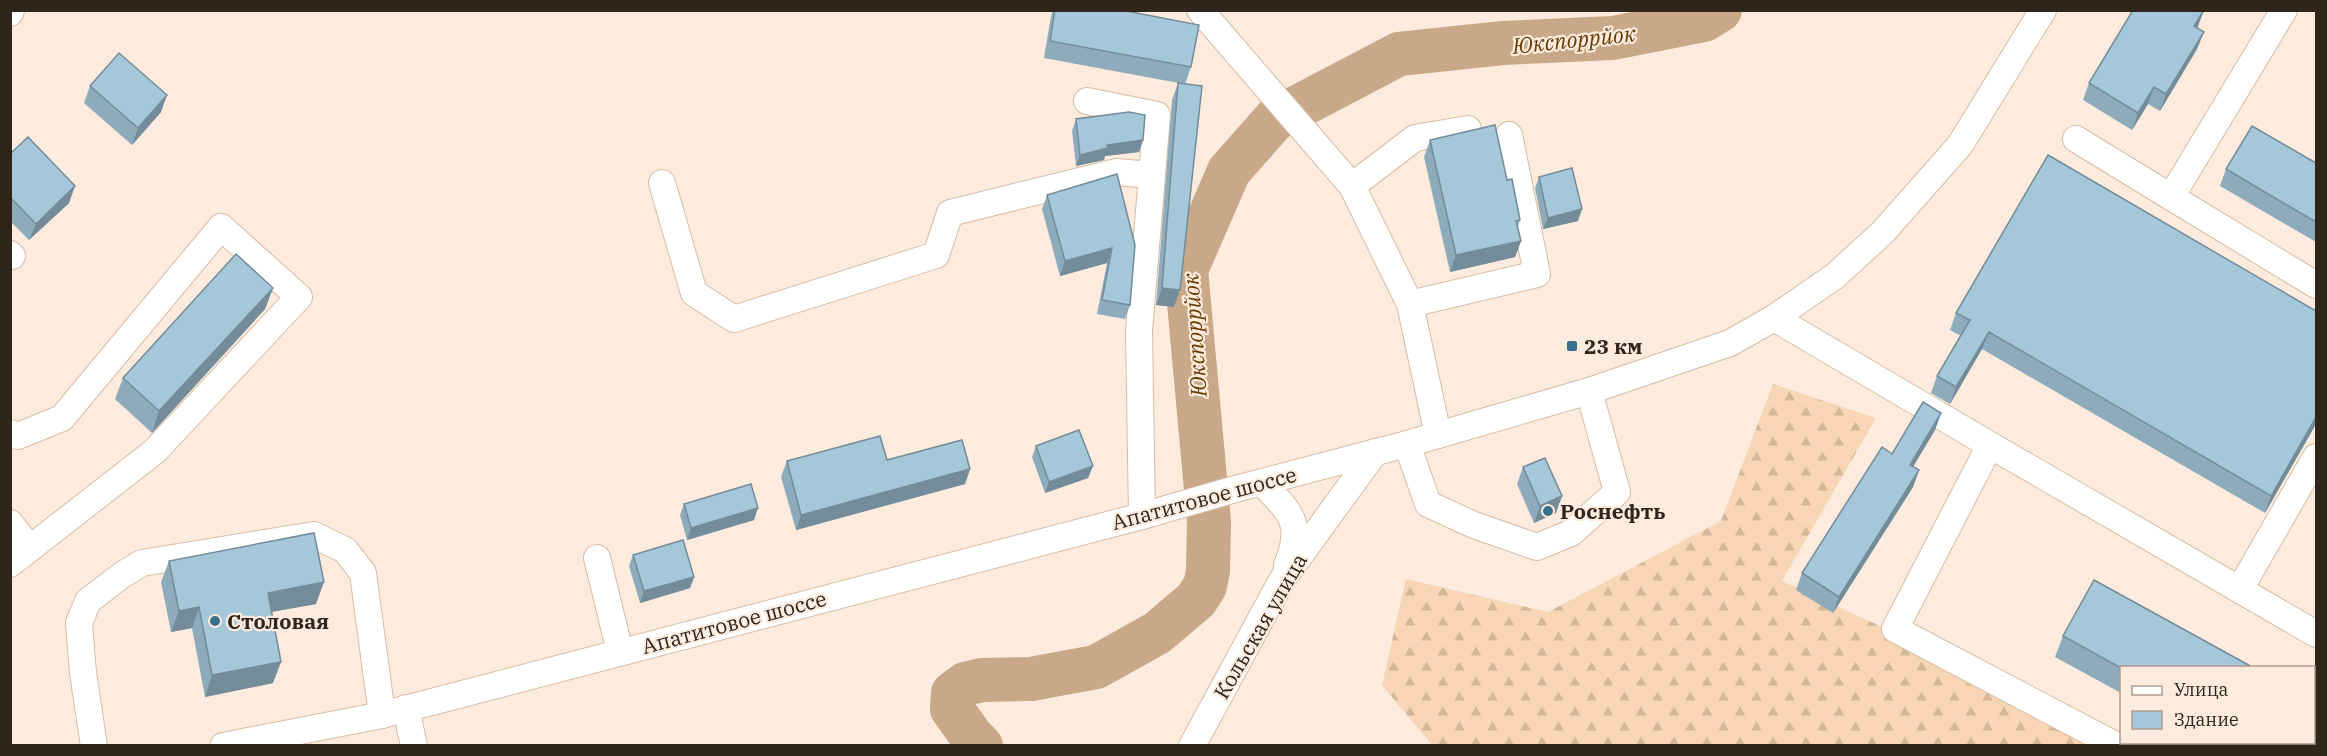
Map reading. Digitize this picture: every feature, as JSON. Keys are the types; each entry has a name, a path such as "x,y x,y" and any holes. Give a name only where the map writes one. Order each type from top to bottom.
{"street":[{"path":"1200,10 1350,184 1410,304 1438,435"},
{"name":"Апатитовое шоссе","path":"223,746 394,711 1142,516 1438,435 1588,391 1730,344 1774,318 1835,276 1883,232 1960,145 2043,10"},
{"path":"2171,197 2284,10"},
{"path":"1087,101 1157,115 1139,331 1142,516"},
{"path":"1350,184 1415,138 1468,129"},
{"path":"1410,304 1538,274 1509,135"},
{"path":"2076,139 2316,285"},
{"path":"662,183 694,293 734,319 936,255 950,213 1116,172 1152,175"},
{"path":"10,433 18,436 62,418 222,227 299,297 155,451 20,556 10,523"},
{"path":"1774,318 2316,634"},
{"path":"1407,444 1428,504 1474,525 1538,547 1571,533 1617,492 1588,391"},
{"path":"1990,445 1895,629 2117,746"},
{"name":"Кольская улица","path":"1192,746 1281,580 1375,452"},
{"path":"2240,589 2316,457"},
{"path":"1250,485 1284,506 1294,525 1295,544 1281,580"},
{"path":"94,746 83,673 79,623 88,602 122,575 142,564 314,535 345,550 363,573 394,711 414,746"},
{"path":"597,558 620,652"}],"green space":[{"path":"1773,384 1876,418 1782,581 2120,737 2120,744 2140,745 1432,745 1382,685 1406,579 1548,612 1721,521"}],"building":[{"path":"1055,10 1121,10 1199,25 1191,67 1050,41"},
{"path":"2133,10 2204,10 2194,26 2204,32 2166,94 2154,87 2138,113 2089,83"},
{"path":"119,53 167,95 138,128 90,86"},
{"path":"1178,83 1202,86 1180,290 1162,288"},
{"path":"1129,112 1145,115 1143,140 1107,145 1108,148 1080,155 1076,119"},
{"path":"1495,125 1507,180 1512,179 1520,220 1516,221 1521,241 1456,255 1430,140"},
{"path":"2252,126 2316,163 2316,222 2226,169"},
{"path":"28,137 75,186 36,224 10,197 10,154"},
{"path":"2048,155 2316,311 2316,417 2271,496 1989,332 1956,387 1937,376 1970,320 1956,313"},
{"path":"1572,168 1582,209 1548,218 1539,177"},
{"path":"1117,174 1135,245 1130,305 1102,300 1112,248 1065,261 1047,195"},
{"path":"236,254 273,288 159,411 123,378"},
{"path":"1923,402 1941,413 1910,465 1919,470 1839,597 1802,573 1882,447 1892,454"},
{"path":"1079,430 1093,466 1049,482 1036,446"},
{"path":"880,436 887,460 962,440 970,469 801,515 787,461"},
{"path":"1545,458 1562,496 1540,506 1523,467"},
{"path":"751,484 758,508 691,528 684,504"},
{"name":"Столовая","path":"314,533 324,582 268,593 281,662 212,675 199,607 179,611 169,561"},
{"path":"683,540 694,577 644,591 633,555"},
{"path":"2094,580 2250,666 2120,667 2063,636"},
{"path":"2316,702 2316,746 2264,746 2262,744 2315,744"}],"waterway":[{"name":"Юкспоррйок","path":"981,746 952,709 953,693 965,684 982,680 1031,679 1096,667 1157,633 1196,600 1205,586 1208,571 1209,522 1186,270 1229,171 1275,119 1399,54 1503,43 1613,38 1704,20 1720,10"}],"place":[{"name":"23 км","path":"1572,346"},
{"name":"Роснефть","path":"1548,511"},
{"name":"Столовая","path":"215,621"}]}
